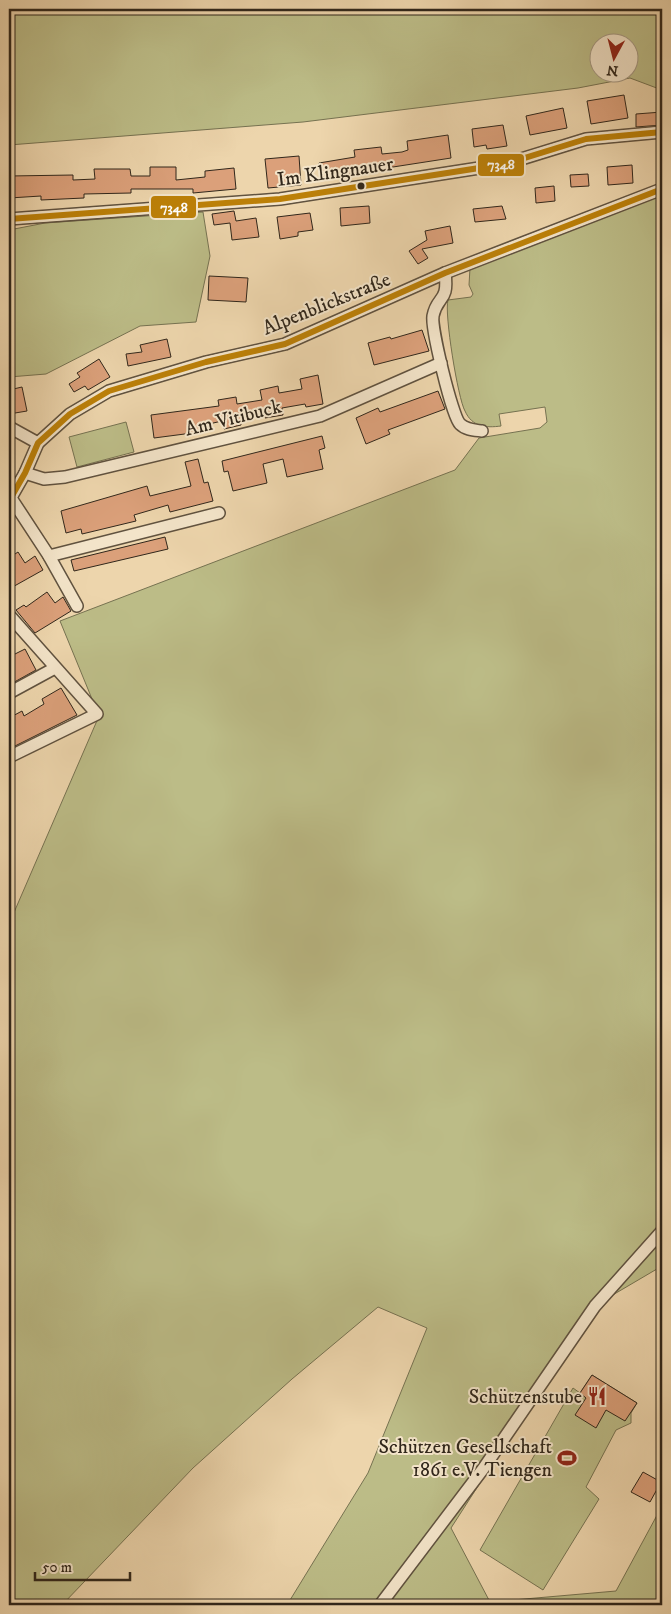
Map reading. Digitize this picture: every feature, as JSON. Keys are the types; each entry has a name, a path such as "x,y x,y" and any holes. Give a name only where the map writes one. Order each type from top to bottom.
{"street":[{"name":"Im Klingnauer","path":"9,219 280,198 505,164 586,139 662,132"},
{"name":"Alpenblickstraße","path":"77,606 49,556 10,500 25,473 38,443 70,414 109,391 206,362 285,344 444,273 662,189"},
{"path":"444,273 447,288 432,318 441,363 454,414 461,424 470,430 482,431"},
{"name":"Am Vitibuck","path":"25,473 44,479 65,478 320,416 441,363"},
{"path":"9,427 38,443"},
{"path":"49,556 219,513"},
{"path":"9,758 96,714 11,621"},
{"path":"9,693 55,668"},
{"path":"380,1605 483,1469 595,1306 662,1231"}],"green space":[{"path":"9,9 662,9 662,90 638,81 638,32 588,32 588,82 609,82 578,88 303,122 9,145"},
{"path":"662,195 662,1266 594,1306 451,1528 490,1602 616,1591 662,1506 662,1602 660,1605 287,1605 368,1473 427,1328 378,1307 292,1379 193,1468 62,1605 9,1605 9,924 99,716 60,621 455,470 479,438 540,428 547,422 545,407 499,414 501,426 490,427 480,425 468,416 462,403 452,356 447,308 448,300 471,297 473,294 469,285 470,268"},
{"path":"203,212 210,256 196,322 140,326 46,374 9,377 9,230 45,223"},
{"path":"126,422 134,452 77,467 69,437"},
{"name":"Schützen Gesellschaft 1861 e.V. Tiengen","path":"592,1375 637,1403 631,1413 631,1423 616,1430 586,1487 599,1499 543,1590 480,1550 573,1388 580,1393"}],"building":[{"path":"624,95 628,118 591,124 587,101"},
{"path":"563,108 567,128 530,135 526,116"},
{"path":"662,112 662,125 636,127 636,114"},
{"path":"503,125 507,146 487,149 486,145 474,147 472,129"},
{"path":"448,135 451,158 322,178 319,163 355,157 354,150 381,147 382,154 402,152 408,150 407,141"},
{"path":"299,156 301,185 268,188 265,159"},
{"path":"632,165 633,183 608,185 607,167"},
{"path":"150,167 176,167 176,180 205,177 205,171 234,168 236,189 193,193 193,189 131,189 131,193 84,194 84,198 41,200 41,196 9,198 9,176 73,175 73,180 95,179 94,169 130,169 131,176 150,176"},
{"path":"588,174 589,186 571,187 570,175"},
{"path":"554,186 555,201 536,203 535,188"},
{"path":"369,206 370,223 341,226 340,208"},
{"path":"502,206 506,219 475,222 473,209"},
{"path":"234,211 236,221 256,218 259,237 232,240 230,223 214,225 212,214"},
{"path":"310,213 313,230 298,232 298,236 280,239 277,217"},
{"path":"450,226 453,243 422,249 428,258 418,264 409,251 427,240 425,231"},
{"path":"209,276 248,278 246,302 208,300"},
{"path":"422,330 429,351 374,365 368,343"},
{"path":"167,339 171,357 128,366 126,354 142,352 140,345"},
{"path":"99,359 110,377 88,390 85,386 74,392 69,384 80,377 77,373"},
{"path":"318,375 323,404 306,407 305,404 282,408 283,415 265,418 265,415 240,419 241,425 224,429 222,421 200,426 200,432 154,438 151,415 219,406 218,400 236,397 237,404 262,400 260,390 278,386 279,393 302,389 300,379"},
{"path":"22,387 27,411 9,414 9,390"},
{"path":"438,391 445,409 388,430 390,434 366,444 356,418 378,408 380,412"},
{"path":"322,436 325,448 319,450 323,469 287,477 283,459 263,464 267,483 233,491 228,471 224,472 222,461"},
{"path":"198,459 204,483 208,482 213,501 170,512 168,505 134,515 136,521 82,534 81,529 66,533 61,511 147,486 150,496 191,486 185,462"},
{"path":"165,537 168,549 74,571 71,560"},
{"path":"18,552 25,563 35,556 43,570 9,589 9,568 13,566 9,558"},
{"path":"47,592 55,603 63,597 71,611 35,633 16,610 24,605 26,607"},
{"path":"25,649 36,670 9,685 9,657"},
{"path":"61,688 77,715 9,749 9,718 22,711 24,716 44,704 42,699"},
{"path":"592,1375 637,1403 625,1421 606,1410 596,1428 575,1415 586,1398 580,1393"},
{"path":"643,1472 661,1482 650,1502 631,1492"}],"transit line":[{"name":"7348","path":"9,219 280,199 505,164 586,139 662,132"},
{"name":"7348","path":"9,501 25,473 38,443 70,414 109,391 206,362 285,344 445,273 662,189"}],"place":[{"name":"Schützenstube","path":"597,1396"},
{"name":"Schützen Gesellschaft 1861 e.V. Tiengen","path":"567,1458"}]}
